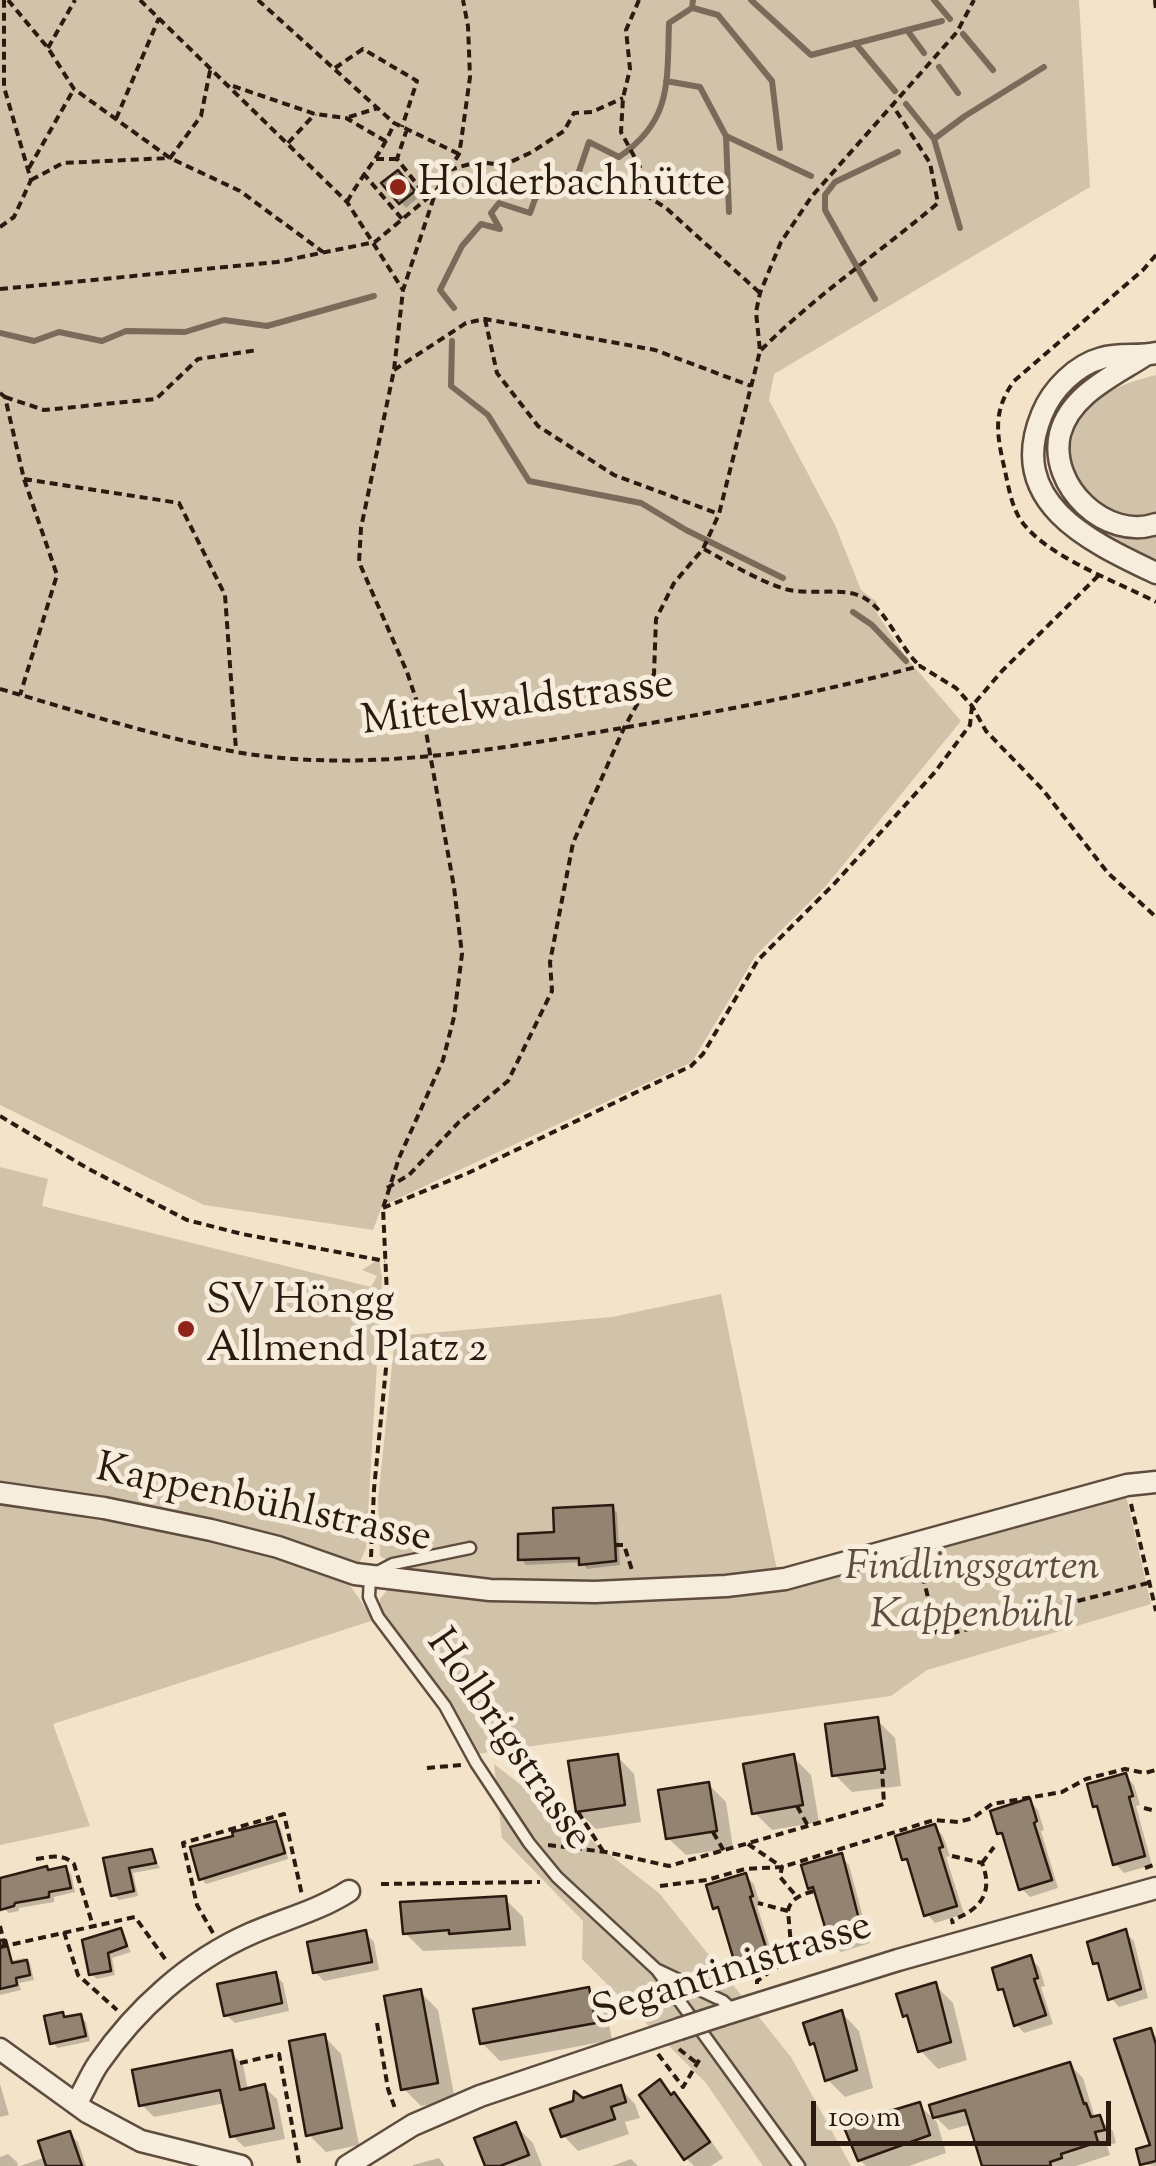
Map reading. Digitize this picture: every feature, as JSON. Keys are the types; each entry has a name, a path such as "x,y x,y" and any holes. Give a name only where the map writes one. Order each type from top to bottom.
{"street":[{"path":"1151,354 1089,391 1060,434 1060,462 1069,486 1085,506 1104,520 1126,527 1156,524"},
{"path":"1151,354 1103,358 1062,383 1047,402 1040,420 1034,466 1041,487 1066,522 1091,542 1156,574"},
{"name":"Kappenbühlstrasse","path":"0,1494 104,1508 211,1530 370,1576 490,1590 668,1590 785,1579 1126,1485 1156,1482"},
{"name":"Segantinistrasse","path":"347,2166 413,2125 480,2096 916,1954 1156,1888"},
{"path":"76,2104 95,2068 118,2037 164,1989 197,1964 247,1936 322,1908 349,1891"},
{"path":"0,2048 76,2104 141,2140 242,2166"}],"lane":[{"path":"370,1576 393,1564 470,1548"},
{"name":"Holbrigstrasse","path":"370,1576 369,1597 378,1616 445,1706 476,1763 529,1842 556,1876 657,1970 799,2166"},
{"path":"657,1970 723,2000 728,2013"}],"path":[{"path":"6,0 48,48 74,90 170,158 240,191 323,253"},
{"path":"6,0 4,87 31,180"},
{"path":"48,48 76,0"},
{"path":"140,0 347,202 403,290"},
{"path":"258,0 394,124 458,154"},
{"path":"370,1576 389,1338 383,1208 387,1188 442,1060 454,1017 462,954 425,726 407,672 360,562 360,528 394,370 403,290 436,191 458,154 470,77 463,0"},
{"path":"639,0 626,30 630,69 621,132 642,171 636,180 644,194 666,208 760,292"},
{"path":"387,1188 409,1174 508,1081 552,991 550,962 573,843 624,728 654,674 656,618 674,583 703,548 719,514 760,351 756,312 760,292 782,242 812,196 957,32 974,0"},
{"path":"1156,0 1156,11"},
{"path":"116,118 159,18"},
{"path":"334,68 363,48 417,81 397,159"},
{"path":"170,158 200,116 211,66"},
{"path":"230,85 315,114 346,118 387,142"},
{"path":"28,170 74,90"},
{"path":"448,170 477,162 504,165 564,131 574,113 592,112 623,98"},
{"path":"760,351 826,290 894,241 938,203 930,162 893,106"},
{"path":"346,118 378,108"},
{"path":"288,143 315,114"},
{"path":"347,202 362,173 387,142 394,124"},
{"path":"0,227 14,217 31,180 63,163 170,158"},
{"path":"375,159 397,159"},
{"path":"397,159 428,198"},
{"path":"362,173 402,219"},
{"path":"0,290 277,262 374,242 436,191"},
{"path":"394,370 466,323 485,319 655,350 750,386"},
{"path":"485,319 496,373 538,426 614,475 719,514"},
{"path":"3,395 44,410 156,400 198,359 258,350"},
{"path":"3,395 24,479 58,574 20,695"},
{"path":"24,479 180,503 225,595 236,752"},
{"path":"703,548 784,589 822,594 849,592 878,608 908,655 956,688 986,731 1043,790 1108,873 1156,917"},
{"path":"383,1208 486,1165 691,1066 703,1054 758,960 834,884 935,772 970,726 972,706 1033,638 1100,574 1156,602"},
{"name":"Mittelwaldstrasse","path":"0,690 236,752 304,759 431,757 624,728 810,694 920,666"},
{"path":"0,1116 87,1168 187,1220 259,1238 385,1261"},
{"path":"1126,1485 1156,1611"},
{"path":"615,1544 624,1545 634,1576"},
{"path":"915,1544 937,1637 1148,1583"},
{"path":"428,1768 476,1763"},
{"path":"529,1842 603,1851 669,1866 884,1804 882,1769"},
{"path":"660,1886 707,1880 745,1869 782,1867 934,1820 958,1822 972,1818 992,1804 1062,1792 1099,1776 1126,1769 1145,1774 1156,1770"},
{"path":"797,1806 808,1826"},
{"path":"1144,1808 1156,1812"},
{"path":"578,1812 603,1851"},
{"path":"215,1936 197,1905 183,1843 284,1814 302,1898"},
{"path":"712,1832 724,1850"},
{"path":"748,1844 782,1867"},
{"path":"954,1928 952,1920 969,1914 983,1900 988,1889 982,1863 994,1847"},
{"path":"36,1859 57,1856 74,1864 93,1926"},
{"path":"952,1856 982,1863"},
{"path":"782,1867 780,1877 798,1897"},
{"path":"380,1884 535,1883 556,1876"},
{"path":"758,1989 757,1980 792,1956 788,1905 814,1891"},
{"path":"758,1903 788,1910"},
{"path":"0,1926 2,1946 135,1917 172,1970"},
{"path":"64,1932 78,1976 124,2016"},
{"path":"377,2023 388,2090 398,2116"},
{"path":"657,2051 683,2087 699,2062 683,2052"},
{"path":"240,2063 279,2054 300,2163"}],"green space":[{"path":"0,0 1079,0 1090,187 774,374 769,400 835,525 861,590 877,602 875,610 905,656 961,721 825,887 756,955 692,1062 382,1206 373,1230 204,1205 0,1105"},
{"path":"1156,375 1156,513 1118,516 1091,500 1075,474 1071,444 1075,429 1089,407 1106,394"},
{"path":"1077,514 1114,533 1156,533 1156,563 1097,535 1074,516"},
{"name":"SV Höngg Allmend Platz 2","path":"0,1167 48,1179 42,1206 371,1287 377,1276 362,1270 379,1259 382,1278 366,1548 360,1562 347,1563 0,1488"},
{"path":"721,1294 778,1575 645,1584 505,1584 410,1575 380,1556 378,1500 395,1336 612,1317"},
{"name":"Findlingsgarten Kappenbühl","path":"1125,1491 1151,1604 927,1670 891,1696 476,1754 437,1684 380,1610 380,1599 392,1584 729,1593"},
{"path":"0,1496 163,1522 344,1577 374,1620 53,1724 90,1826 0,1845"},
{"path":"494,1764 659,1893 791,2057 851,2166 763,2166 706,2083 582,1959 583,1921 502,1838"}],"building":[{"name":"Holderbachhütte","path":"398,170 415,191 399,204 381,183"},
{"path":"613,1505 616,1561 579,1565 579,1558 518,1560 518,1534 554,1532 553,1508"},
{"path":"878,1717 885,1769 832,1776 825,1724"},
{"path":"618,1754 625,1805 576,1812 568,1761"},
{"path":"794,1754 803,1805 752,1814 743,1764"},
{"path":"1126,1773 1145,1856 1113,1865 1087,1784"},
{"path":"709,1782 717,1831 666,1839 658,1790"},
{"path":"1030,1798 1052,1880 1019,1890 1002,1833 997,1834 990,1811"},
{"path":"276,1821 285,1853 199,1880 190,1847"},
{"path":"935,1824 957,1906 924,1916 907,1859 902,1860 895,1836"},
{"path":"152,1849 156,1863 129,1868 134,1891 111,1896 103,1858"},
{"path":"842,1853 863,1935 830,1944 813,1887 808,1889 801,1865"},
{"path":"47,1866 48,1870 66,1866 71,1888 0,1910 0,1878"},
{"path":"746,1873 768,1954 735,1964 718,1907 713,1909 706,1885"},
{"path":"506,1896 510,1929 403,1934 400,1902"},
{"path":"121,1928 127,1946 108,1953 111,1971 89,1975 82,1940"},
{"path":"1126,1929 1141,1989 1108,2000 1098,1963 1093,1964 1087,1942"},
{"path":"366,1930 372,1962 313,1973 307,1942"},
{"path":"0,1940 6,1940 12,1963 27,1960 30,1975 16,1978 17,1985 0,1989"},
{"path":"1031,1955 1046,2015 1014,2026 992,1968"},
{"path":"276,1972 282,2003 224,2016 217,1984"},
{"path":"936,1982 951,2042 918,2052 896,1994"},
{"path":"589,1987 596,2023 480,2044 473,2009"},
{"path":"421,1989 438,2083 401,2090 384,1996"},
{"path":"842,2010 857,2070 825,2081 814,2043 810,2045 803,2023"},
{"path":"63,2012 64,2017 81,2014 86,2036 50,2044 44,2016"},
{"path":"1151,2028 1156,2045 1156,2161 1140,2165 1136,2149 1150,2145 1114,2039"},
{"path":"325,2034 342,2128 306,2136 289,2041"},
{"path":"232,2050 240,2090 265,2084 274,2128 230,2137 220,2090 139,2106 132,2070"},
{"path":"1070,2062 1084,2104 1091,2117 1100,2115 1105,2130 1095,2132 1098,2142 1061,2154 1062,2158 1050,2162 1051,2166 982,2166 965,2110 933,2118 929,2105"},
{"path":"660,2079 710,2142 684,2160 639,2095"},
{"path":"621,2085 626,2102 611,2107 615,2119 561,2137 550,2109 573,2101 574,2091 583,2098"},
{"path":"920,2102 930,2135 858,2161 843,2125"},
{"path":"516,2122 529,2155 500,2166 485,2166 474,2138"},
{"path":"70,2131 82,2166 46,2166 38,2141"}],"waterway":[{"path":"454,308 440,290 462,246 481,224 500,229 491,213 499,203 530,213 535,199 558,174 576,180 589,142 619,157 649,129 663,99 669,23 692,8 693,0"},
{"path":"751,0 811,55 942,21"},
{"path":"934,0 950,19"},
{"path":"693,8 718,15 772,81 780,148"},
{"path":"907,30 924,53"},
{"path":"963,34 993,70"},
{"path":"855,43 895,91"},
{"path":"939,67 958,93"},
{"path":"934,139 1044,67"},
{"path":"666,81 700,87 726,136 811,176"},
{"path":"906,104 934,139 960,228"},
{"path":"726,136 729,212"},
{"path":"875,299 825,210 825,195 835,182 898,152"},
{"path":"0,333 34,341 59,332 102,341 126,331 185,332 224,320 267,326 374,296"},
{"path":"452,341 451,386 488,415 529,481 641,503 783,578"},
{"path":"853,612 872,625 906,661"}],"place":[{"name":"Holderbachhütte","path":"398,187"},
{"name":"SV Höngg Allmend Platz 2","path":"186,1329"}]}
